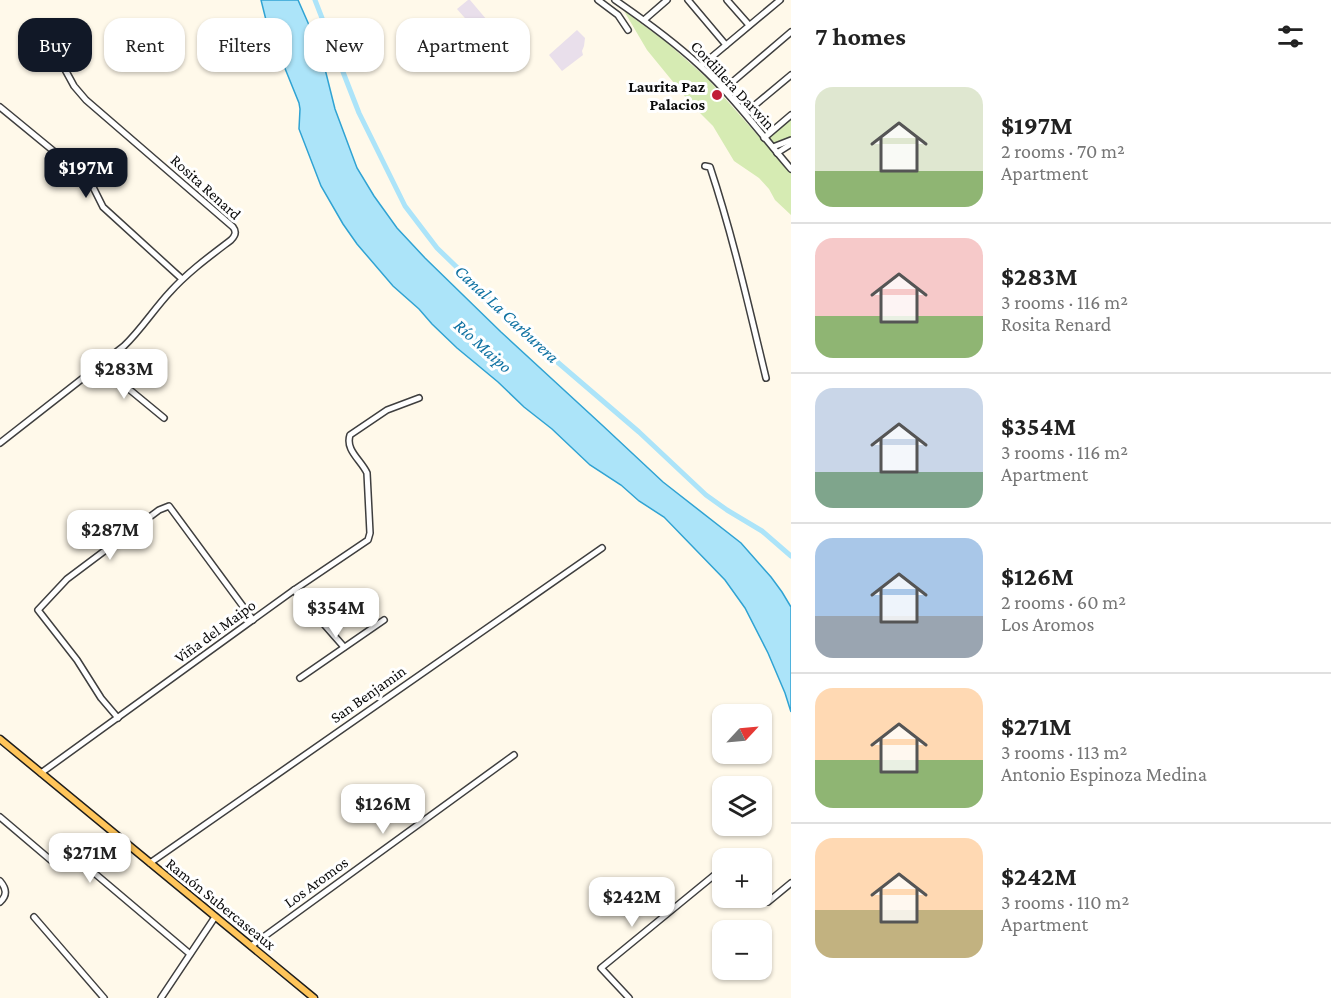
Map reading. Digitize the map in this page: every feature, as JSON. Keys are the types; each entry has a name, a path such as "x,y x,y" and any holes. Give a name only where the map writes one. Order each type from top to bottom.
{"main road":[{"name":"Ramón Subercaseaux","path":"0,739 314,998"}],"street":[{"path":"598,0 618,15 628,30"},
{"name":"Cordillera Darwin","path":"615,0 701,66 791,169"},
{"path":"644,20 667,0"},
{"path":"688,0 726,45"},
{"path":"701,66 780,0"},
{"path":"731,1 749,25"},
{"path":"723,90 791,32"},
{"name":"Rosita Renard","path":"0,444 133,337 182,279 235,236 234,228 86,100 66,72"},
{"path":"755,105 791,75"},
{"path":"0,107 90,181 103,207 182,279"},
{"path":"764,138 791,115"},
{"path":"775,150 791,142"},
{"path":"705,166 710,167 724,214 766,378"},
{"path":"99,365 164,418"},
{"name":"Viña del Maipo","path":"41,773 294,590 368,540 367,473 363,464 350,449 348,442 350,435 387,410 419,398"},
{"path":"118,718 38,610 67,579 159,510 169,506 253,620"},
{"name":"San Benjamin","path":"150,863 602,548"},
{"path":"294,590 344,647"},
{"path":"300,678 384,620"},
{"name":"Los Aromos","path":"251,946 514,755"},
{"path":"0,817 53,862 57,863 73,855 190,954"},
{"path":"629,998 601,968 712,877"},
{"path":"0,881 5,892 0,902"},
{"path":"772,899 791,884"},
{"path":"34,917 104,998"},
{"path":"161,998 215,917"}],"shaded area":[{"path":"470,0 485,18 465,18 457,9"},
{"path":"577,30 585,38 583,55 562,71 549,55"}],"green space":[{"path":"624,11 665,41 708,79 791,173 791,215 775,200 759,178 734,161 713,126 692,105 647,50"},
{"path":"791,118 791,138 774,145 767,139"}],"water":[{"name":"Río Maipo","path":"261,0 298,0 306,18 304,18 304,72 326,72 335,109 357,168 397,228 501,332 663,482 741,543 771,577 791,607 791,712 768,653 745,608 725,580 664,517 590,465 552,429 457,348 393,286 357,244 321,186 299,129 299,103 286,72 292,72 292,18 266,18"}],"waterway":[{"name":"Canal La Carburera","path":"315,0 359,113 405,206 437,248 534,342 639,432 706,495 762,531 791,556"}],"place":[{"name":"Laurita Paz Palacios","path":"717,95"}]}
